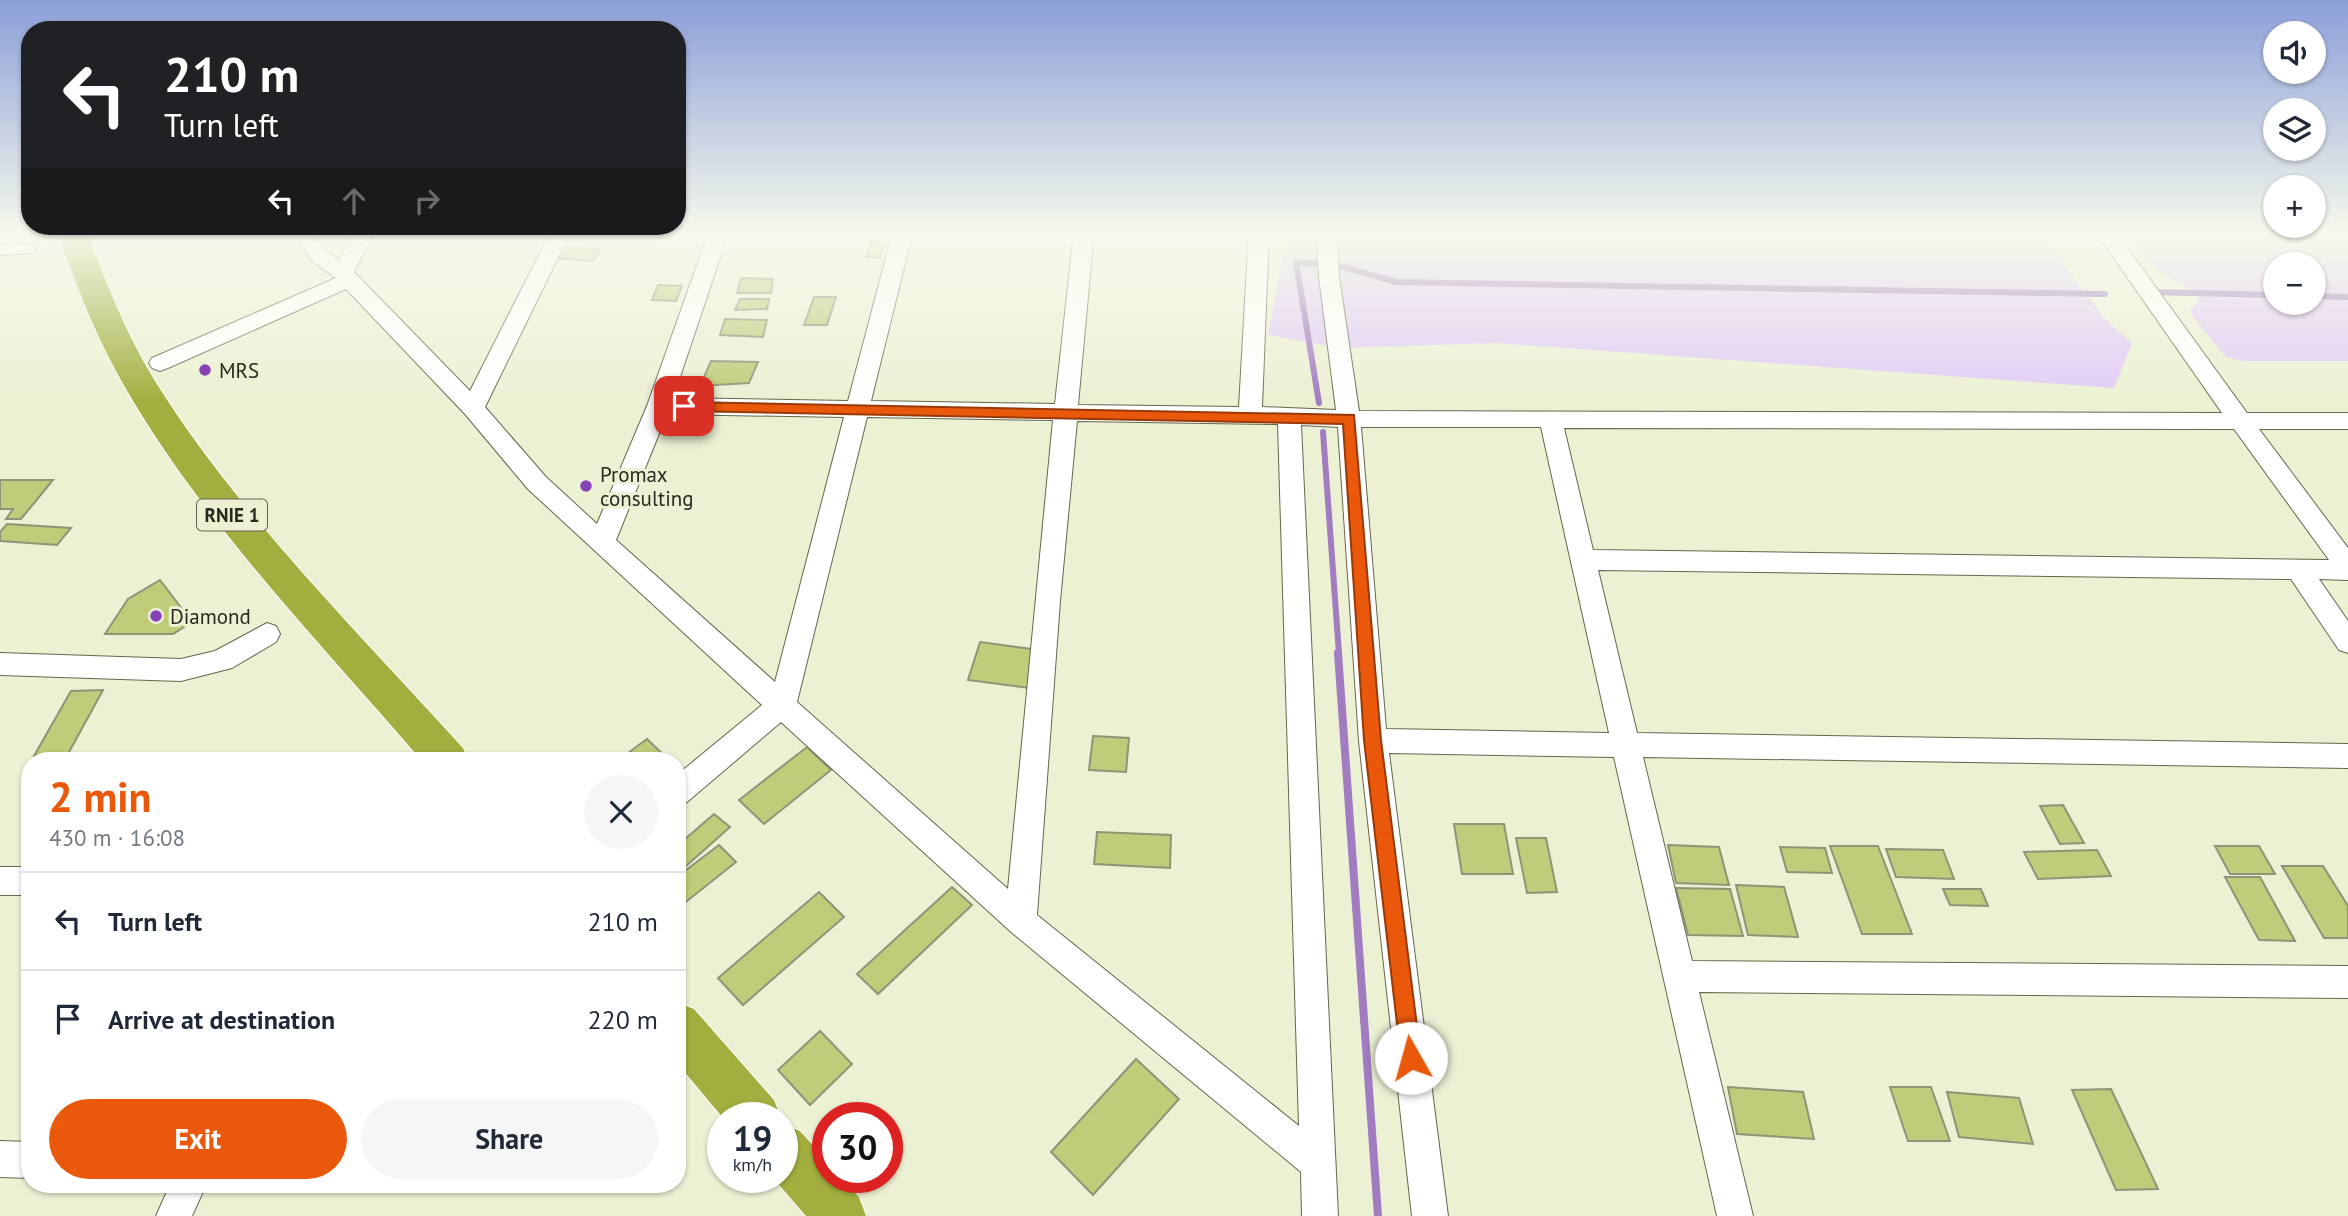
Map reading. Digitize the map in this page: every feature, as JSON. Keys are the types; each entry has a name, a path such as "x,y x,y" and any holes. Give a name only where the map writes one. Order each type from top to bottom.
{"highway":[{"name":"RNIE 1","path":"95,288 121,351 167,430 220,502 440,752"},
{"path":"686,1036 742,1102"},
{"path":"798,1167 840,1216"}],"street":[{"path":"160,363 321,288"},
{"path":"357,288 473,408 537,483 1021,921 1318,1164"},
{"path":"473,408 533,288"},
{"path":"603,543 659,406 700,288"},
{"path":"686,785 783,704 889,288"},
{"path":"1021,921 1047,601 1079,288"},
{"path":"1250,415 1256,288"},
{"path":"1331,288 1349,419 1373,740 1430,1216"},
{"path":"2145,288 2348,569"},
{"path":"659,406 1250,415 1349,419 2348,421"},
{"path":"1289,416 1321,1216"},
{"path":"1550,418 1735,1216"},
{"path":"1584,560 2348,569"},
{"path":"2299,570 2348,642"},
{"path":"3,659 181,670 222,660 267,634"},
{"path":"1373,740 2348,756"},
{"path":"0,881 21,881"},
{"path":"1680,976 2348,982"},
{"path":"0,1160 21,1160"},
{"path":"174,1216 184,1193"}],"shaded area":[{"path":"1277,288 2081,288 2103,317 2132,343 2114,388 1496,343 1341,348 1268,335"},
{"path":"2188,288 2263,288 2263,315 2326,315 2326,288 2348,288 2348,361 2243,361 2226,357 2192,316 2191,308 2198,303 2198,293"}],"building":[{"path":"657,288 681,288 676,301 652,300"},
{"path":"738,288 772,288 771,293 737,293"},
{"path":"814,297 836,297 827,325 804,325"},
{"path":"740,299 769,299 767,309 735,310"},
{"path":"725,319 767,320 763,337 720,335"},
{"path":"711,361 758,362 749,383 700,386"},
{"path":"0,480 53,480 21,519 6,519 13,509 0,509"},
{"path":"7,524 71,528 57,545 0,541 0,532"},
{"path":"160,580 192,622 173,634 105,634 128,599"},
{"path":"980,642 1039,650 1029,688 968,680"},
{"path":"103,690 69,752 36,752 71,691"},
{"path":"1093,736 1129,738 1126,772 1089,770"},
{"path":"647,739 661,752 630,752"},
{"path":"807,747 831,770 764,824 739,800"},
{"path":"2063,805 2084,843 2060,844 2040,806"},
{"path":"714,814 730,827 686,866 686,838"},
{"path":"1454,824 1504,824 1513,874 1462,874"},
{"path":"1097,832 1171,835 1170,868 1094,864"},
{"path":"1516,838 1546,838 1557,892 1527,893"},
{"path":"719,845 736,862 686,902 686,870"},
{"path":"1668,845 1719,847 1729,885 1676,883"},
{"path":"1830,846 1878,846 1912,934 1862,934"},
{"path":"2215,846 2259,846 2275,874 2230,874"},
{"path":"1780,847 1825,848 1832,873 1787,872"},
{"path":"1886,849 1943,850 1954,879 1896,877"},
{"path":"2097,850 2111,876 2038,879 2024,852"},
{"path":"2282,866 2323,866 2348,906 2348,938 2324,938"},
{"path":"2225,877 2260,877 2295,941 2259,940"},
{"path":"1736,885 1784,887 1798,937 1748,935"},
{"path":"952,887 972,905 878,994 857,974"},
{"path":"1676,888 1730,889 1743,936 1688,935"},
{"path":"1943,889 1981,889 1988,906 1950,905"},
{"path":"819,892 844,917 743,1005 718,978"},
{"path":"820,1031 852,1064 810,1105 778,1070"},
{"path":"1136,1059 1179,1099 1093,1195 1051,1152"},
{"path":"1728,1087 1803,1092 1814,1139 1737,1134"},
{"path":"1890,1087 1931,1087 1950,1141 1908,1141"},
{"path":"2111,1089 2158,1189 2116,1190 2072,1090"},
{"path":"1947,1092 2019,1098 2033,1144 1959,1137"}],"waterway":[{"path":"1300,288 1319,403"},
{"path":"1736,288 2105,294"},
{"path":"2150,292 2263,295"},
{"path":"2326,296 2348,297"},
{"path":"1323,432 1339,654"},
{"path":"1338,653 1378,1216"}],"place":[{"name":"MRS","path":"205,370"},
{"name":"Promax consulting","path":"586,486"},
{"name":"Diamond","path":"156,616"}],"route":[{"path":"684,406 1349,419 1373,740 1411,1058"}]}
